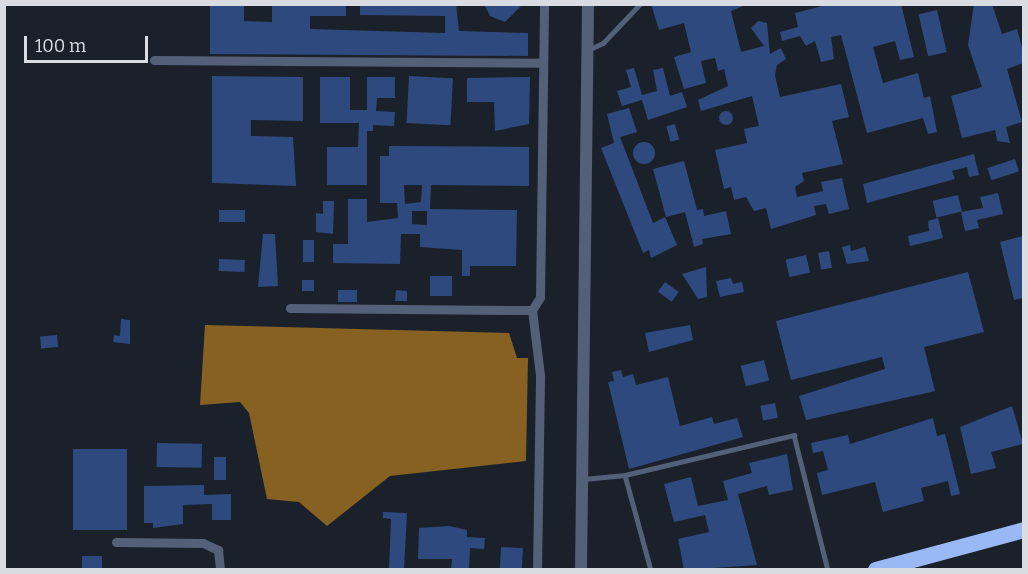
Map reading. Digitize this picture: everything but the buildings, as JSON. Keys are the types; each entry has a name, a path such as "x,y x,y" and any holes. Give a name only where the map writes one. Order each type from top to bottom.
{"highway":[{"path":"876,570 1023,530"}],"street":[{"path":"537,570 540,375 532,310 540,297 544,4"},
{"path":"581,570 588,4"},
{"path":"154,60 543,63"},
{"path":"290,308 532,310"},
{"path":"116,542 203,543 218,550 220,570"}],"lane":[{"path":"588,50 603,43 640,4"},
{"path":"581,479 625,475 794,435 828,570"},
{"path":"625,475 651,570"}],"shaded area":[{"path":"205,325 509,333 517,358 528,358 526,461 390,476 327,526 299,502 267,499 249,413 240,402 200,405"}]}
